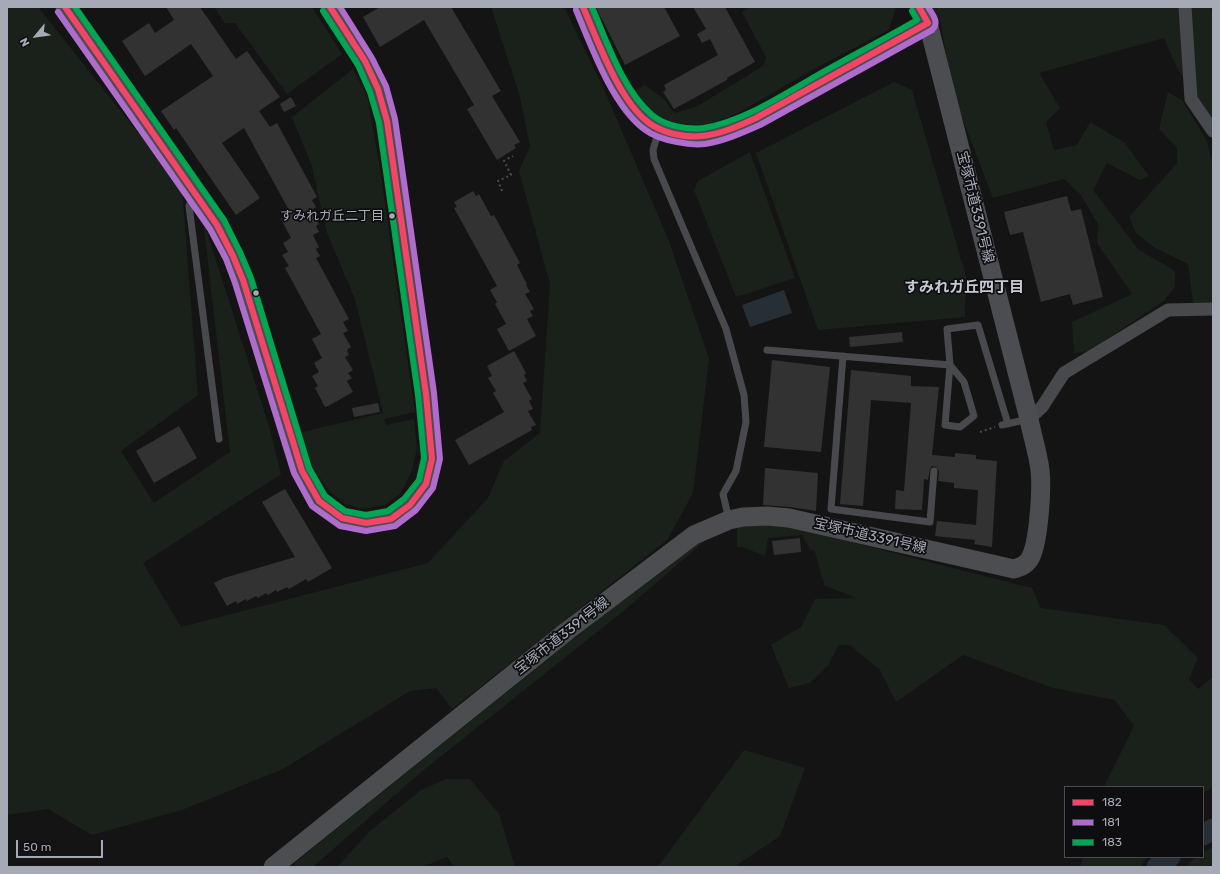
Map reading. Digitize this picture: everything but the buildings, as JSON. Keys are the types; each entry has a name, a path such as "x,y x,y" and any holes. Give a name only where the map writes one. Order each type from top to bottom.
{"street":[{"path":"65,7 217,225 233,256 243,280 302,471 319,501 342,518 366,523 391,519 410,505 426,484 432,459 426,394 387,121 378,89 365,61 330,7"},
{"path":"583,7 616,78 628,100 648,122 674,133 688,136 702,136 736,127 766,113 923,15"},
{"path":"1185,7 1191,99 1213,131"},
{"name":"宝塚市道3391号線","path":"273,867 567,631 694,535 729,520 743,517 767,516 788,518 1014,569 1024,566 1029,560 1034,550 1038,521 1041,495 1040,469 923,15"},
{"path":"1028,419 1042,407 1064,374 1168,310 1213,310"}],"lane":[{"path":"660,128 653,150 654,159 726,329 744,395 746,422 736,471 723,494 729,520"},
{"path":"194,191 189,206 219,439"},
{"path":"767,350 950,365 964,382 974,416 960,427 944,425 950,365 947,329 978,325 1005,425 1028,419"},
{"path":"843,356 831,509 930,522 934,471"}],"path":[{"path":"502,191 498,182 511,175 504,161 513,156"},
{"path":"980,432 1005,425"}],"shaded area":[{"path":"7,7 38,7 182,188 198,395 121,451 154,503 230,452 203,220 269,426 281,474 143,563 181,627 428,563 488,498 504,461 540,433 550,284 519,171 530,146 520,97 491,7 564,7 603,87 669,241 709,359 693,493 667,540 452,709 436,688 410,691 283,769 182,810 92,835 48,809 7,815"},
{"path":"214,7 312,7 342,54 287,94 235,23 225,23"},
{"path":"751,7 896,7 889,30 814,69 738,113 703,127 672,122 654,114 631,93 645,85 664,99 674,113 696,107 763,66 766,57 742,12"},
{"path":"932,7 1211,7 1213,17 1213,123 1177,68 1164,38 1039,73 1060,108 1046,122 1054,150 1077,145 1090,122 1124,142 1149,176 1140,180 1107,163 1093,190 1138,249 1175,271 1175,287 1164,301 1089,351 1074,353 1072,322 1132,294 1097,243 1098,224 1081,195 1064,179 993,198 953,94 940,20"},
{"path":"353,69 368,99 380,169 415,412 384,419 386,425 414,419 417,449 411,473 400,494 385,505 363,509 345,504 329,491 314,470 304,443 300,443 297,436 302,432 383,413 355,299 327,233 311,164 292,117"},
{"path":"894,82 912,90 968,283 965,301 965,317 818,330 756,153"},
{"path":"1168,92 1182,100 1207,141 1213,166 1213,303 1193,303 1188,264 1155,248 1136,233 1129,217 1177,163 1177,148 1159,129"},
{"path":"750,152 795,278 736,297 694,190 698,181"},
{"path":"784,290 792,313 750,327 742,305"},
{"path":"737,525 783,525 1032,588 1041,608 1164,625 1198,658 1189,679 1198,689 1213,677 1213,787 1204,792 1204,786 1104,786 1134,726 1115,700 1053,688 963,655 896,702 880,670 850,645 839,645 829,664 810,683 789,688 771,645 801,627 815,599 856,598 824,585 815,552 810,549 802,535 768,538 765,556 742,547 737,547"},
{"path":"714,533 626,609 420,773 314,866 296,867 294,863 689,546"},
{"path":"744,750 805,768 780,836 735,867 654,867 660,864"},
{"path":"446,779 470,779 499,814 515,867 454,867 447,857 422,867 337,867 370,831 421,790"},
{"path":"1213,847 1213,867 1185,867 1195,858 1204,858 1204,852"},
{"path":"1083,858 1146,858 1141,867 1080,867"}],"waterway":[{"path":"1204,834 1213,829"},
{"path":"1157,867 1169,858"}],"transit line":[{"name":"182","path":"65,7 217,225 233,256 243,280 302,471 319,501 342,518 366,523 391,519 410,505 426,484 432,459 426,394 387,121 378,89 365,61 330,7"},
{"name":"183","path":"75,7 224,220 251,278 309,468 325,496 345,511 366,515 388,511 404,499 419,480 424,458 418,395 379,123 370,92 358,65 323,11"},
{"name":"181","path":"58,12 210,229 226,259 235,283 294,473 312,506 340,526 366,531 395,526 416,510 433,488 440,459 434,393 395,119 386,86 372,58 340,7"},
{"name":"182","path":"583,7 610,70 628,100 638,113 649,123 661,130 688,136 709,135 723,132 756,118 928,23 919,7"},
{"name":"183","path":"592,7 617,65 632,92 642,105 657,119 684,128 704,128 719,125 762,107 917,20 912,11"},
{"name":"181","path":"576,10 612,90 633,118 651,134 680,143 705,144 726,139 760,125 932,30 936,22 928,7"}],"place":[{"name":"すみれガ丘二丁目","path":"392,216"}],"district":[{"name":"すみれガ丘四丁目","path":"964,288"}]}
